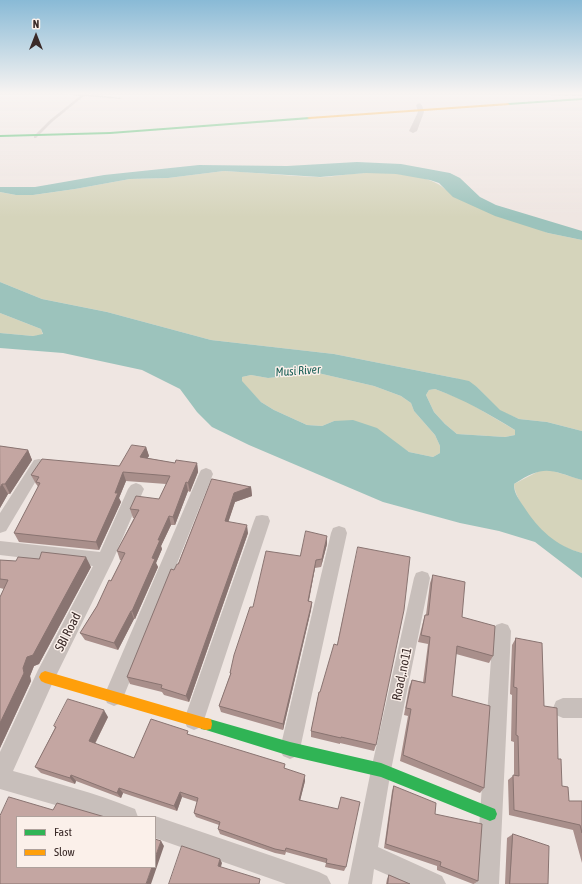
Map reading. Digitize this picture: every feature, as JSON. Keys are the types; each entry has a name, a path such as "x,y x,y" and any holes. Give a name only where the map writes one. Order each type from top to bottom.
{"street":[{"path":"28,134 37,135"},
{"path":"0,136 68,134"},
{"path":"0,526 39,464"},
{"path":"114,696 206,474"},
{"name":"SBI Road","path":"0,776 45,678 105,560 136,489"},
{"path":"194,720 262,521"},
{"path":"290,749 339,533"},
{"path":"0,548 105,560"},
{"name":"Road,.no11","path":"360,884 381,770 422,578"},
{"path":"487,884 502,631"},
{"path":"45,678 114,696 290,749 381,770 490,814"},
{"path":"0,776 85,802 124,816"},
{"path":"156,827 319,884"},
{"path":"366,853 434,884"}],"green space":[{"path":"224,171 315,177 375,173 419,177 429,180 445,189 548,233 582,240 582,431 547,422 519,419 500,411 477,387 455,378 334,354 211,340 107,312 42,299 0,282 0,192 16,195 33,195 130,179 168,178"},
{"path":"0,313 41,329 43,335 33,336 0,333"},
{"path":"318,373 374,386 401,396 411,403 414,411 435,435 440,446 440,453 433,457 409,452 396,444 334,421 322,426 307,425 274,410 261,402 242,382 242,377 251,375 268,378"},
{"path":"435,389 464,400 515,430 515,435 505,437 457,434 434,412 426,395 429,390"},
{"path":"541,470 550,470 582,480 582,553 557,543 548,536 529,516 515,491 514,484"}],"water":[{"path":"357,162 401,164 450,173 460,178 480,197 496,205 582,231 582,240 548,233 495,216 453,197 439,183 396,174 366,173 320,177 224,171 168,178 130,179 33,195 16,195 0,192 0,187 35,187 104,175 199,165 287,166"},
{"name":"Musi River","path":"0,282 42,299 107,312 211,340 334,354 469,381 500,410 519,419 547,422 582,431 582,480 554,472 540,471 514,484 516,494 529,515 548,536 564,546 582,553 582,578 535,542 499,531 460,523 383,502 249,445 212,427 197,412 180,389 142,370 63,353 0,348 0,333 33,336 43,334 41,329 0,313","holes":["318,373 374,386 401,396 411,403 414,411 435,435 440,446 440,453 433,457 409,452 377,428 353,420 334,421 322,426 307,425 274,410 261,402 242,381 242,377 251,375 268,378","435,389 466,402 495,418 515,430 515,435 505,437 457,434 434,412 426,395 429,390"]}],"building":[{"path":"132,445 146,447 140,457 175,463 176,460 197,463 188,483 186,482 173,517 169,516 152,558 155,559 132,611 114,643 80,633 97,606 109,580 111,581 125,553 117,551 139,510 130,509 136,496 159,499 170,476 123,472 115,493 118,493 96,542 14,533 40,483 36,482 39,477 31,475 42,459 119,466"},
{"path":"0,446 28,450 5,484 2,484 0,488"},
{"path":"212,479 251,487 234,493 225,521 247,525 186,696 161,688 162,685 127,677 171,569 174,570 178,564"},
{"path":"306,531 327,536 322,559 316,560 308,601 312,602 283,724 219,706 231,673 234,655 250,607 253,607 266,551 300,556"},
{"path":"358,547 410,557 404,610 376,745 311,731 319,692 334,644 337,645"},
{"path":"42,552 86,557 33,655 27,657 23,668 24,673 0,723 0,597 8,580 0,579 0,560 16,561 18,557 39,559"},
{"path":"433,575 465,582 462,617 495,626 493,656 457,646 452,696 490,706 484,788 403,755 411,709 406,708 412,680 425,683 430,637 421,635 425,615 428,615"},
{"path":"516,638 542,643 544,706 557,708 558,759 561,759 562,786 568,787 569,801 582,801 582,833 580,825 514,810 513,775 519,776 518,736 516,735 517,688 514,687"},
{"path":"68,699 104,710 89,741 134,758 151,719 188,731 187,734 285,764 284,768 305,775 299,800 338,809 341,797 360,802 346,867 326,863 327,859 286,848 285,851 275,849 218,829 220,822 194,813 198,798 180,792 174,806 119,788 117,793 71,775 70,778 35,767 56,727 54,726"},
{"path":"394,786 436,803 435,814 482,824 478,881 440,866 441,862 386,844"},
{"path":"9,797 53,810 57,803 102,816 16,816 16,868 152,868 146,884 0,884 0,816"},
{"path":"513,834 549,846 548,884 510,884"},
{"path":"156,839 161,841 156,855"},
{"path":"182,846 220,859 218,866 260,879 259,884 169,884"},
{"path":"389,875 410,884 388,884"}],"traffic: fast":[{"path":"0,136 64,134"},
{"path":"206,724 290,749 381,770 490,814"}],"traffic: slow":[{"path":"45,677 206,724"}]}
